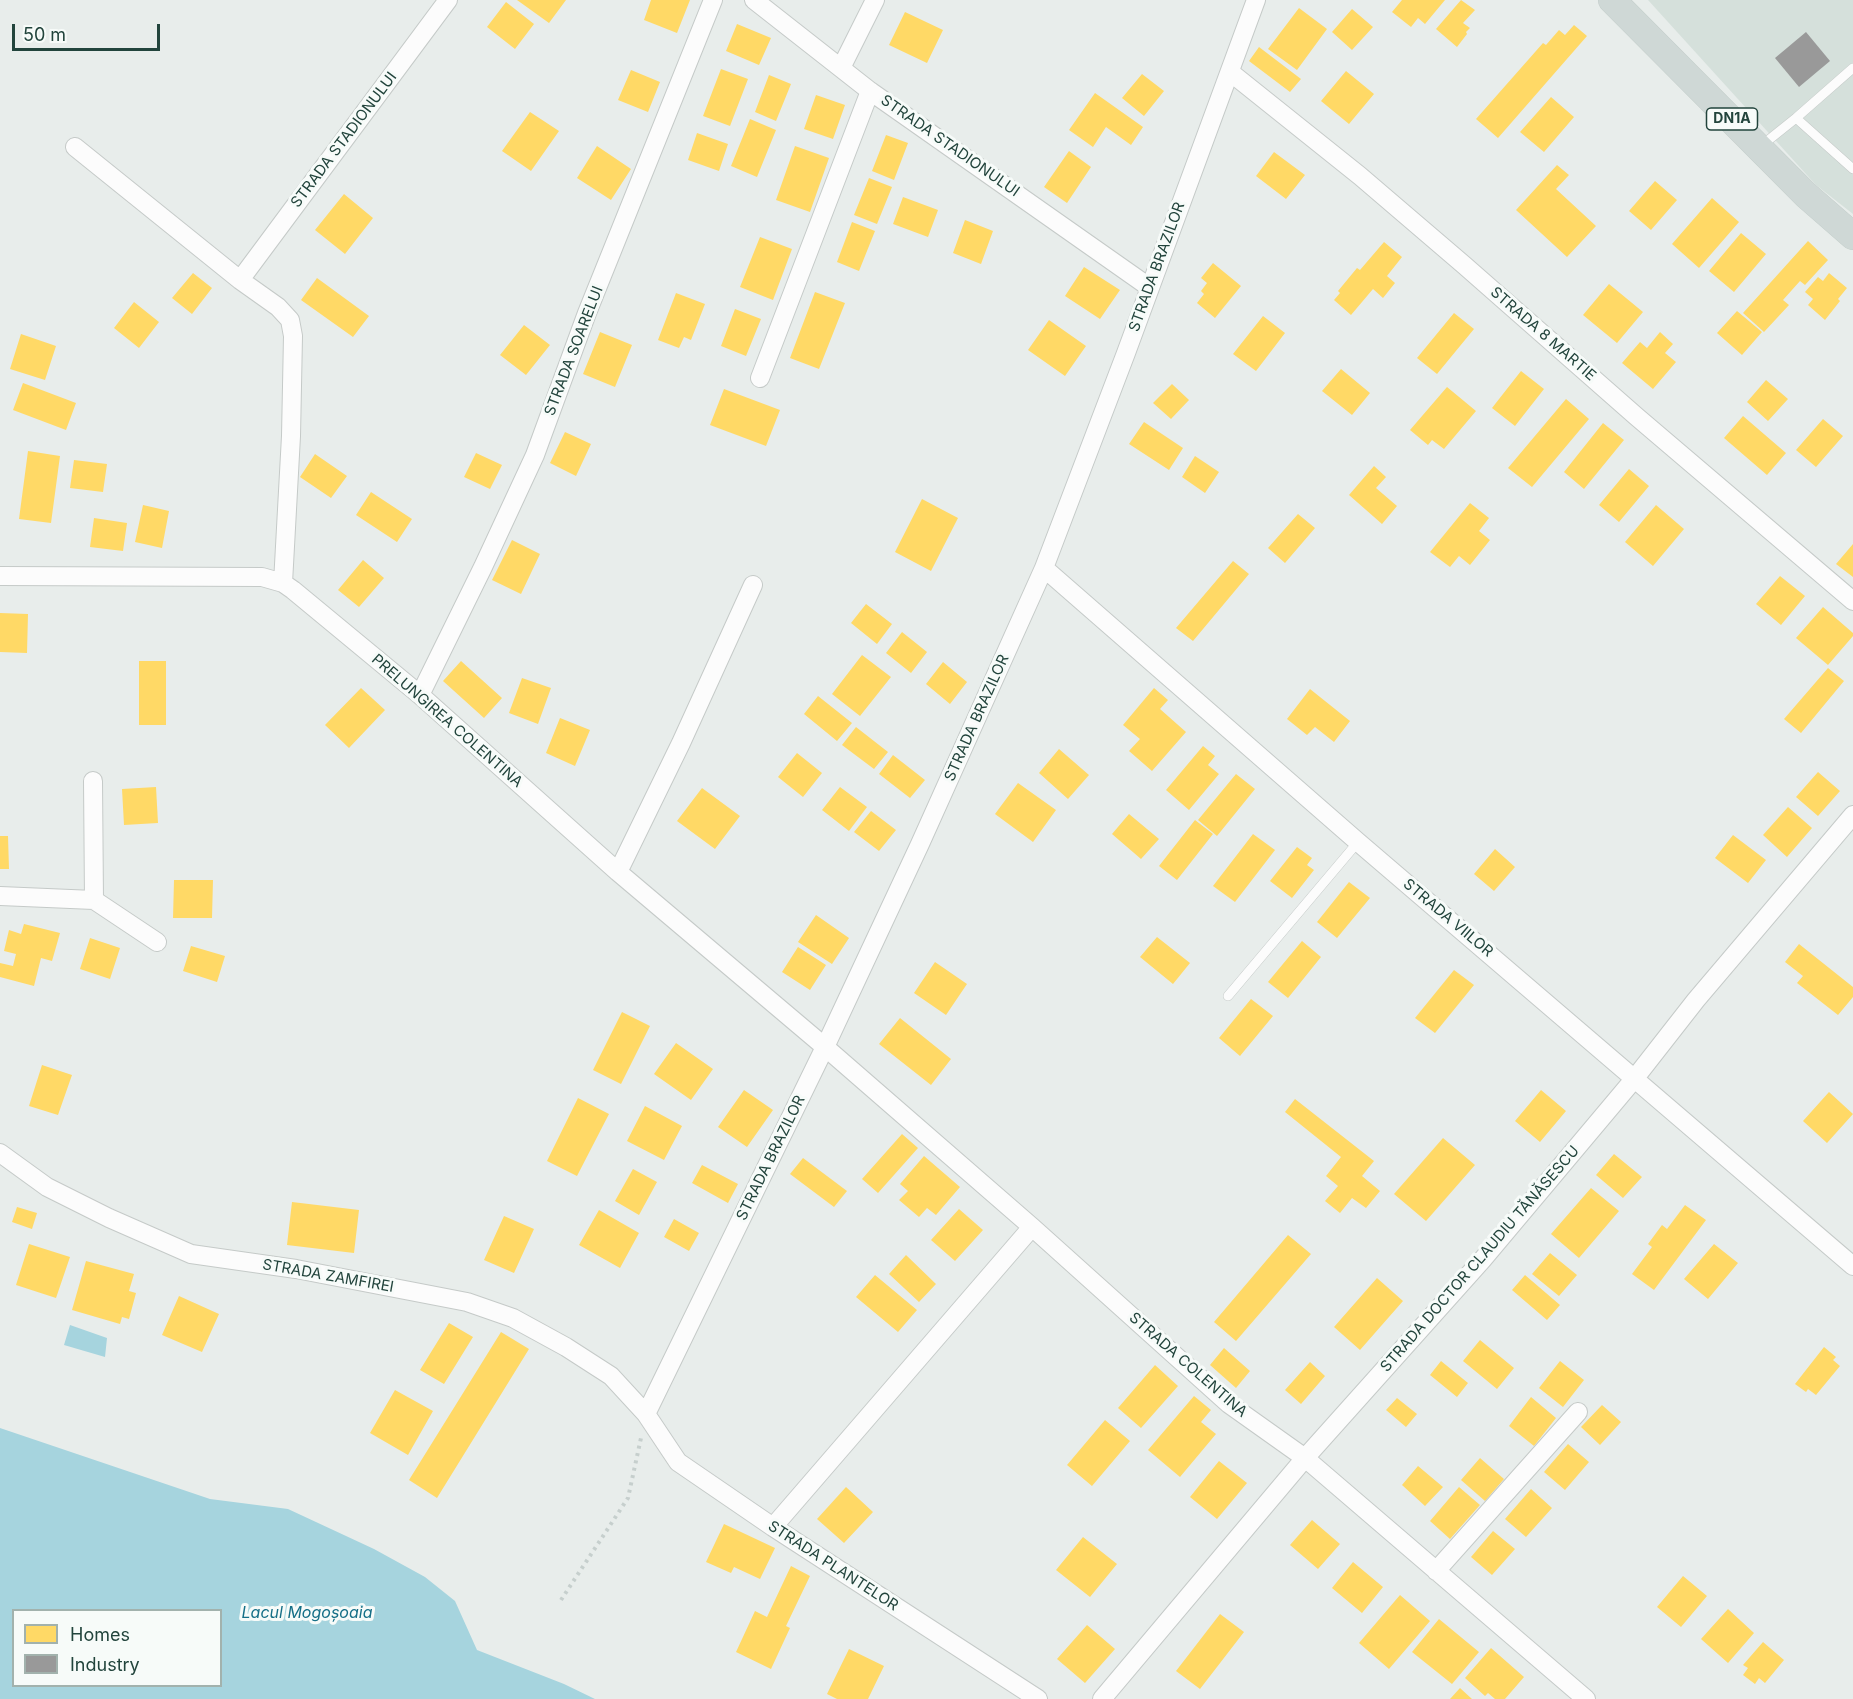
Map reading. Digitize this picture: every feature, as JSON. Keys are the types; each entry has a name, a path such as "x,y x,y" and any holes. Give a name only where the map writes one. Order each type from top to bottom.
{"main road":[{"name":"DN1A","path":"1611,0 1806,195 1853,236"}],"street":[{"name":"STRADA STADIONULUI","path":"240,280 448,0"},
{"name":"STRADA SOARELUI","path":"420,695 535,455 587,313 713,0"},
{"name":"STRADA STADIONULUI","path":"754,0 870,91 1149,287"},
{"path":"841,68 875,0"},
{"name":"STRADA BRAZILOR","path":"646,1414 825,1047 920,844 1044,568 1256,0"},
{"name":"STRADA 8 MARTIE","path":"1230,72 1438,243 1853,601"},
{"path":"760,378 870,91"},
{"path":"75,147 240,280 278,307 290,320 293,336 291,436 283,583"},
{"name":"STRADA VIILOR","path":"1044,568 1358,842 1853,1266"},
{"name":"PRELUNGIREA COLENTINA","path":"0,576 262,577 283,583 420,695 618,872 825,1047"},
{"path":"618,872 681,743 753,585"},
{"path":"93,781 93,900"},
{"name":"STRADA DOCTOR CLAUDIU TĂNĂSESCU","path":"1102,1699 1305,1458 1483,1259 1635,1078 1696,1000 1853,815"},
{"path":"0,896 93,900 157,942"},
{"name":"STRADA COLENTINA","path":"825,1047 1032,1227 1229,1404 1305,1458 1586,1699"},
{"name":"STRADA ZAMFIREI","path":"0,1153 47,1187 109,1218 191,1254 296,1269 466,1302 513,1318 566,1347 611,1376 646,1414"},
{"path":"773,1527 1032,1227"},
{"path":"1436,1571 1578,1412"},
{"name":"STRADA PLANTELOR","path":"646,1414 678,1462 773,1527 1038,1699"}],"lane":[{"path":"1759,147 1853,68"},
{"path":"1796,118 1853,169"},
{"path":"1228,996 1358,842"}],"path":[{"path":"561,1600 628,1498 646,1414"}],"shaded area":[{"path":"1648,0 1853,0 1853,214 1816,185"}],"water":[{"path":"70,1325 107,1338 105,1357 64,1345"},
{"name":"Lacul Mogoșoaia","path":"0,1428 210,1499 288,1509 374,1549 425,1577 455,1601 477,1650 564,1684 595,1699 0,1699"}],"building: Homes":[{"path":"517,0 566,0 549,23"},
{"path":"651,0 690,0 677,33 644,20"},
{"path":"1402,0 1445,0 1425,24 1418,18 1411,27 1392,12"},
{"path":"1461,0 1475,10 1463,23 1470,28 1457,47 1436,29"},
{"path":"506,2 534,24 515,49 487,27"},
{"path":"1299,8 1327,29 1297,70 1268,49"},
{"path":"1352,9 1373,27 1352,50 1332,32"},
{"path":"905,12 943,30 927,63 889,45"},
{"path":"737,24 771,38 759,65 726,51"},
{"path":"1574,25 1587,36 1498,138 1476,119 1543,43 1546,45 1559,30 1565,35"},
{"path":"1259,47 1301,79 1290,92 1249,61"},
{"path":"721,69 748,79 730,126 703,116"},
{"path":"631,70 660,82 648,112 618,100"},
{"path":"1346,71 1374,94 1349,124 1321,101"},
{"path":"1142,74 1164,91 1144,116 1122,98"},
{"path":"769,75 791,84 776,121 755,112"},
{"path":"1095,93 1143,127 1131,145 1106,127 1093,147 1069,130"},
{"path":"816,95 845,105 833,139 804,129"},
{"path":"1551,97 1574,117 1544,152 1520,132"},
{"path":"530,112 559,131 531,171 502,151"},
{"path":"750,119 776,130 757,177 731,166"},
{"path":"697,133 728,144 719,171 688,160"},
{"path":"886,135 908,143 894,180 872,171"},
{"path":"597,146 631,169 611,200 577,178"},
{"path":"795,146 829,158 810,212 776,200"},
{"path":"1069,151 1091,167 1067,203 1044,187"},
{"path":"1274,152 1305,175 1286,199 1256,176"},
{"path":"1557,165 1569,175 1556,189 1596,226 1567,257 1516,210"},
{"path":"869,178 892,187 877,224 854,215"},
{"path":"1655,181 1677,200 1651,230 1629,211"},
{"path":"344,194 373,218 345,254 315,230"},
{"path":"903,197 938,210 928,237 893,224"},
{"path":"1712,198 1739,222 1699,268 1672,244"},
{"path":"965,220 993,231 981,264 953,253"},
{"path":"852,222 875,231 859,271 837,262"},
{"path":"1741,233 1766,254 1734,292 1709,271"},
{"path":"760,237 792,249 773,300 740,287"},
{"path":"1808,241 1828,260 1805,285 1800,281 1783,300 1789,305 1764,332 1743,313"},
{"path":"1384,242 1402,257 1387,276 1395,283 1383,298 1373,289 1351,315 1334,300 1340,293 1338,291 1357,268 1360,270"},
{"path":"1213,263 1241,286 1215,318 1197,303 1204,294 1201,291 1207,283 1201,278"},
{"path":"1084,267 1120,290 1100,319 1065,296"},
{"path":"193,273 212,288 192,314 172,298"},
{"path":"1829,273 1847,288 1825,320 1808,305 1813,299 1805,292 1818,277 1823,281"},
{"path":"317,278 369,316 353,337 301,300"},
{"path":"1609,284 1643,312 1617,343 1583,315"},
{"path":"815,292 845,303 819,369 790,358"},
{"path":"676,293 705,304 691,340 684,337 679,348 658,340"},
{"path":"134,302 159,322 139,348 114,328"},
{"path":"735,309 761,319 746,356 721,346"},
{"path":"1737,311 1762,332 1742,355 1717,333"},
{"path":"1454,313 1474,329 1437,374 1417,358"},
{"path":"1263,316 1285,333 1256,371 1233,354"},
{"path":"1049,320 1086,346 1065,376 1028,350"},
{"path":"524,325 550,345 526,375 500,355"},
{"path":"600,332 632,345 615,387 583,374"},
{"path":"1660,332 1673,344 1665,353 1676,362 1653,389 1622,363 1640,342 1647,348"},
{"path":"21,334 56,346 45,380 10,369"},
{"path":"1341,369 1370,393 1352,415 1322,391"},
{"path":"1521,371 1544,389 1515,426 1492,408"},
{"path":"1766,380 1788,399 1768,421 1747,402"},
{"path":"23,383 76,403 66,430 13,410"},
{"path":"1172,384 1189,400 1171,419 1153,403"},
{"path":"1447,387 1476,411 1444,449 1432,440 1428,445 1410,430"},
{"path":"724,389 780,410 766,446 710,425"},
{"path":"1566,399 1589,419 1532,487 1508,468"},
{"path":"1743,416 1786,453 1767,475 1724,438"},
{"path":"1823,419 1843,436 1816,467 1796,450"},
{"path":"1144,422 1183,448 1169,470 1129,444"},
{"path":"1603,423 1624,440 1584,489 1564,472"},
{"path":"565,432 591,444 576,476 550,463"},
{"path":"28,451 60,456 51,523 19,519"},
{"path":"476,453 502,465 490,489 464,477"},
{"path":"315,454 347,476 331,498 300,477"},
{"path":"1195,456 1219,472 1205,493 1182,477"},
{"path":"74,460 107,464 103,492 70,488"},
{"path":"1374,466 1386,477 1376,488 1397,506 1382,524 1349,495"},
{"path":"1629,469 1649,486 1619,522 1599,505"},
{"path":"371,492 412,519 397,542 356,515"},
{"path":"922,499 958,518 931,571 895,552"},
{"path":"1470,503 1489,518 1479,531 1490,540 1470,565 1459,556 1450,567 1430,552"},
{"path":"143,505 169,511 162,548 135,542"},
{"path":"1656,505 1684,529 1653,566 1625,542"},
{"path":"1298,514 1315,528 1285,563 1268,548"},
{"path":"94,518 127,523 123,551 90,547"},
{"path":"512,540 540,554 521,594 492,580"},
{"path":"1853,544 1853,577 1836,564"},
{"path":"363,560 384,578 359,607 338,590"},
{"path":"1233,561 1249,574 1193,641 1176,628"},
{"path":"1780,576 1805,596 1781,625 1756,604"},
{"path":"866,604 892,624 877,644 851,623"},
{"path":"1823,607 1853,633 1853,636 1828,665 1796,638"},
{"path":"0,613 28,614 27,653 0,652"},
{"path":"902,632 927,652 911,673 886,653"},
{"path":"862,655 891,677 860,716 832,694"},
{"path":"139,661 166,661 166,725 139,725"},
{"path":"461,661 502,698 484,718 443,681"},
{"path":"943,662 967,682 950,704 926,684"},
{"path":"1828,668 1844,681 1801,733 1784,719"},
{"path":"522,678 551,688 538,724 509,713"},
{"path":"361,688 385,710 349,748 325,725"},
{"path":"1154,688 1168,700 1160,709 1186,732 1152,771 1129,751 1140,739 1123,725"},
{"path":"1310,689 1350,721 1334,742 1315,727 1307,735 1287,719"},
{"path":"818,696 852,723 837,741 804,714"},
{"path":"560,718 590,730 575,766 546,753"},
{"path":"856,727 888,752 874,769 842,745"},
{"path":"1203,746 1215,756 1208,765 1219,774 1189,810 1166,790"},
{"path":"1059,749 1089,775 1068,799 1039,773"},
{"path":"797,753 822,773 803,797 778,777"},
{"path":"893,755 925,780 910,798 879,774"},
{"path":"1818,772 1840,791 1818,816 1796,797"},
{"path":"1236,774 1255,789 1217,836 1198,820"},
{"path":"1018,783 1056,810 1033,842 995,814"},
{"path":"156,787 158,823 124,825 122,789"},
{"path":"840,787 867,807 849,831 822,810"},
{"path":"702,788 740,816 715,849 677,821"},
{"path":"1788,807 1812,828 1787,857 1763,835"},
{"path":"871,811 896,830 879,851 854,832"},
{"path":"1129,814 1159,839 1141,859 1112,834"},
{"path":"1195,820 1213,834 1177,880 1159,866"},
{"path":"1253,834 1275,850 1235,902 1213,886"},
{"path":"1733,835 1766,860 1748,883 1715,858"},
{"path":"0,836 8,836 9,869 0,869"},
{"path":"1297,847 1312,858 1307,865 1314,870 1292,898 1270,881"},
{"path":"1495,849 1515,867 1494,891 1474,874"},
{"path":"174,880 213,880 212,918 173,918"},
{"path":"1349,882 1370,898 1337,938 1317,922"},
{"path":"816,915 849,938 832,964 798,942"},
{"path":"24,924 60,933 52,961 41,958 34,986 0,977 0,963 13,966 16,954 4,951 9,930 21,934"},
{"path":"1157,937 1190,963 1173,984 1140,957"},
{"path":"90,938 120,948 110,979 80,969"},
{"path":"1302,941 1321,957 1288,998 1268,982"},
{"path":"1799,944 1853,987 1853,997 1838,1015 1797,983 1803,976 1785,962"},
{"path":"191,946 225,956 217,982 183,971"},
{"path":"798,947 826,965 810,990 782,972"},
{"path":"935,962 967,984 946,1015 914,993"},
{"path":"1454,970 1474,985 1435,1033 1415,1018"},
{"path":"1251,999 1273,1016 1240,1056 1219,1038"},
{"path":"622,1012 650,1026 621,1084 593,1070"},
{"path":"900,1018 951,1059 931,1085 879,1044"},
{"path":"676,1043 713,1069 691,1100 654,1074"},
{"path":"42,1065 72,1075 58,1115 29,1106"},
{"path":"744,1090 773,1110 747,1147 718,1127"},
{"path":"1541,1090 1566,1111 1540,1142 1515,1121"},
{"path":"1829,1092 1853,1114 1827,1143 1803,1121"},
{"path":"578,1098 609,1114 577,1176 547,1161"},
{"path":"1295,1099 1374,1161 1362,1176 1380,1191 1366,1208 1352,1198 1340,1213 1325,1201 1338,1186 1326,1176 1341,1157 1285,1112"},
{"path":"645,1106 682,1126 664,1160 627,1141"},
{"path":"902,1134 918,1148 878,1193 862,1179"},
{"path":"1443,1138 1475,1165 1426,1221 1394,1194"},
{"path":"1614,1154 1642,1177 1623,1198 1596,1175"},
{"path":"924,1156 960,1187 936,1215 927,1208 919,1217 899,1200 908,1191 900,1184"},
{"path":"803,1158 847,1191 834,1207 790,1174"},
{"path":"702,1165 738,1184 728,1203 692,1183"},
{"path":"633,1169 657,1182 639,1215 615,1201"},
{"path":"1591,1188 1619,1211 1579,1258 1551,1234"},
{"path":"292,1202 359,1210 354,1253 287,1245"},
{"path":"1685,1205 1706,1220 1654,1290 1632,1274 1652,1247 1648,1244 1662,1225 1667,1229"},
{"path":"17,1207 37,1213 32,1229 12,1222"},
{"path":"959,1209 983,1230 955,1261 931,1240"},
{"path":"599,1210 639,1233 620,1268 579,1245"},
{"path":"504,1216 534,1229 514,1273 484,1260"},
{"path":"674,1219 699,1233 689,1251 664,1237"},
{"path":"1288,1235 1311,1254 1236,1341 1214,1322"},
{"path":"29,1244 70,1257 56,1298 16,1285"},
{"path":"1714,1244 1738,1263 1708,1299 1684,1279"},
{"path":"1550,1253 1577,1275 1559,1296 1532,1274"},
{"path":"906,1255 936,1284 919,1302 889,1274"},
{"path":"86,1261 134,1274 129,1291 136,1293 129,1319 122,1317 120,1324 72,1310"},
{"path":"875,1275 917,1310 898,1332 856,1297"},
{"path":"1525,1275 1560,1305 1547,1320 1512,1290"},
{"path":"1377,1278 1403,1301 1360,1350 1334,1327"},
{"path":"179,1296 219,1314 202,1352 162,1335"},
{"path":"449,1323 473,1337 444,1384 420,1370"},
{"path":"501,1332 529,1349 437,1498 409,1480"},
{"path":"1480,1340 1514,1368 1497,1389 1463,1361"},
{"path":"1824,1347 1836,1357 1833,1360 1840,1366 1816,1395 1808,1389 1806,1392 1795,1384"},
{"path":"1224,1348 1250,1371 1236,1388 1210,1365"},
{"path":"1441,1361 1468,1383 1457,1397 1430,1375"},
{"path":"1560,1361 1584,1380 1563,1407 1539,1388"},
{"path":"1310,1362 1325,1376 1301,1404 1285,1390"},
{"path":"1155,1365 1178,1386 1141,1428 1118,1408"},
{"path":"395,1390 433,1411 408,1455 370,1433"},
{"path":"1194,1396 1211,1410 1201,1422 1216,1434 1180,1477 1148,1450"},
{"path":"1531,1397 1556,1418 1534,1446 1509,1426"},
{"path":"1397,1398 1417,1414 1406,1427 1386,1410"},
{"path":"1602,1405 1621,1422 1600,1445 1581,1427"},
{"path":"1105,1420 1130,1441 1092,1486 1067,1465"},
{"path":"1568,1444 1589,1462 1565,1490 1544,1472"},
{"path":"1480,1458 1504,1479 1485,1501 1461,1480"},
{"path":"1219,1461 1247,1483 1217,1519 1190,1497"},
{"path":"1418,1466 1443,1487 1425,1506 1402,1485"},
{"path":"846,1487 873,1512 844,1543 817,1519"},
{"path":"1459,1487 1480,1505 1450,1539 1430,1521"},
{"path":"1531,1489 1552,1508 1526,1537 1505,1519"},
{"path":"1312,1520 1340,1544 1318,1569 1290,1545"},
{"path":"724,1524 775,1548 760,1579 734,1567 731,1573 706,1562"},
{"path":"1493,1531 1515,1549 1492,1575 1471,1557"},
{"path":"1083,1537 1117,1564 1090,1597 1056,1570"},
{"path":"1353,1562 1383,1587 1362,1613 1332,1588"},
{"path":"791,1566 810,1576 786,1626 790,1628 771,1669 736,1652 755,1611 767,1617"},
{"path":"1683,1576 1707,1596 1681,1627 1657,1607"},
{"path":"1400,1595 1430,1621 1389,1669 1359,1643"},
{"path":"1728,1609 1754,1633 1728,1663 1701,1639"},
{"path":"1220,1614 1244,1632 1200,1689 1176,1671"},
{"path":"1439,1619 1479,1652 1452,1684 1412,1652"},
{"path":"1087,1625 1115,1649 1085,1683 1057,1659"},
{"path":"1763,1642 1784,1660 1765,1683 1759,1678 1755,1684 1743,1675 1748,1668 1743,1665"},
{"path":"1491,1648 1524,1677 1505,1699 1495,1699 1488,1693 1485,1696 1465,1678"},
{"path":"849,1649 884,1666 868,1699 837,1699 827,1694"},
{"path":"1460,1688 1472,1699 1450,1699"}],"building: Industry":[{"path":"1806,32 1830,61 1799,87 1775,58"}]}
